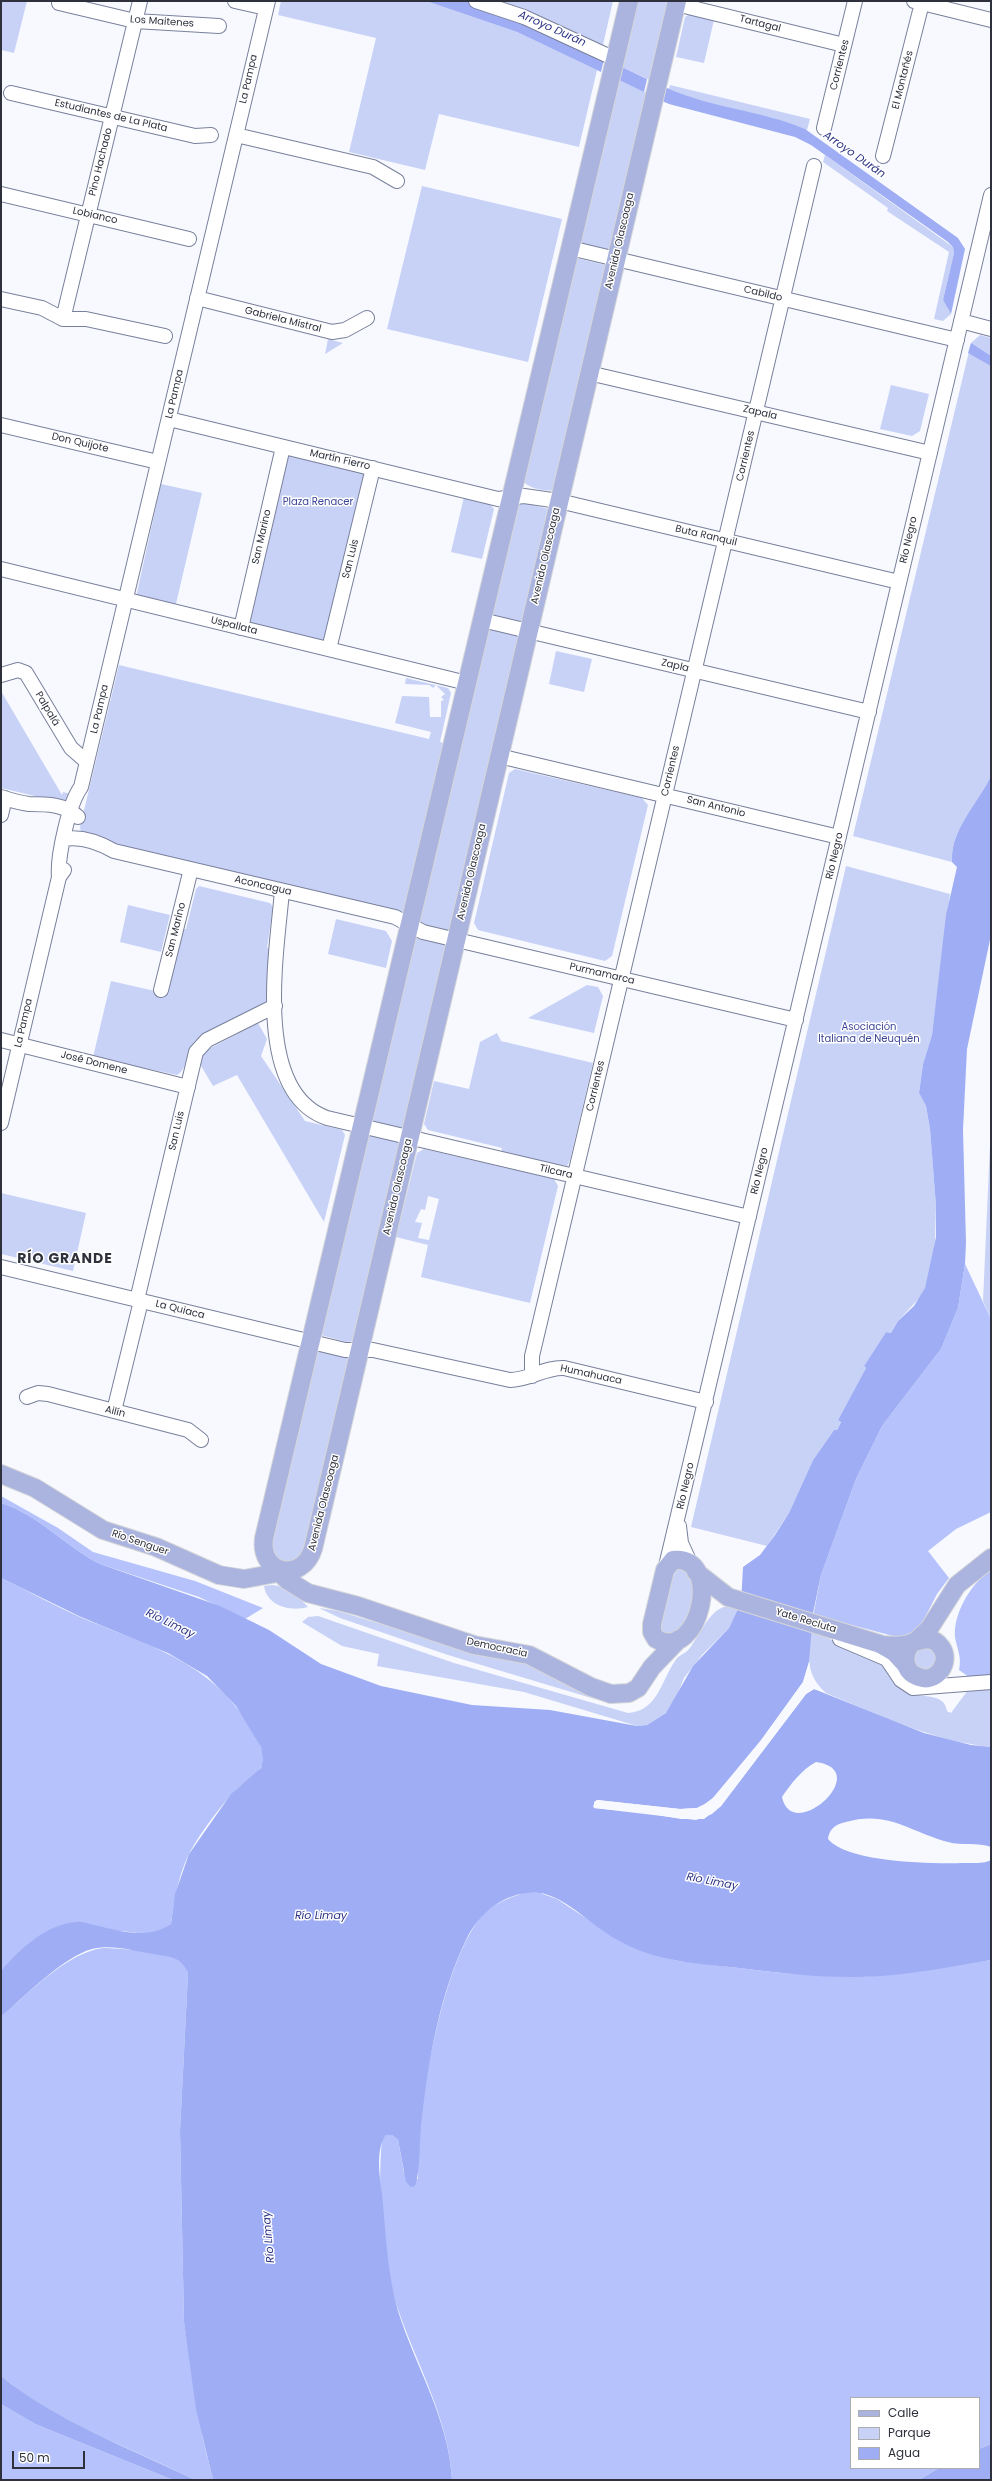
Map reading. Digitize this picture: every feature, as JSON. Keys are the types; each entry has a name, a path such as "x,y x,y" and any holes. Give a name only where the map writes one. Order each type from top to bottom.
{"main road":[{"path":"280,1570 265,1556 264,1538 629,1"},
{"name":"Avenida Olascoaga","path":"280,1570 303,1566 312,1554 676,2"},
{"name":"Río Senguer","path":"1,1474 35,1488 103,1530 156,1547 220,1575 244,1579 280,1570"},
{"name":"Yate Recluta","path":"906,1665 905,1654 915,1641 929,1629 957,1585 991,1558"},
{"path":"665,1570 673,1560 684,1561 694,1569"},
{"name":"Yate Recluta","path":"694,1569 718,1591 732,1598 819,1627 880,1644 899,1646 915,1641 933,1640 942,1648"},
{"name":"Río Negro","path":"665,1570 652,1632 660,1641 670,1642 679,1639 690,1629 697,1617 702,1594 702,1586 694,1569"},
{"name":"Democracia","path":"280,1570 297,1587 314,1596 358,1606 474,1645 529,1655 595,1689 611,1694 629,1693 638,1688 652,1666 679,1639"},
{"path":"697,1617 716,1600 732,1598"},
{"name":"Yate Recluta","path":"880,1644 894,1652 913,1675 931,1678 941,1671 945,1660 938,1635 941,1611"}],"street":[{"path":"236,1 267,4"},
{"path":"476,1 532,20 615,59"},
{"name":"Corrientes","path":"824,128 855,1"},
{"name":"Pino Hachado","path":"63,319 140,2"},
{"name":"Tartagal","path":"676,2 844,45"},
{"path":"918,2 991,20"},
{"name":"El Montañés","path":"884,156 918,2"},
{"name":"Los Maitenes","path":"59,3 135,21 219,26"},
{"name":"La Pampa","path":"1,1123 60,877 58,863 70,841 76,795 81,787 267,4"},
{"name":"Estudiantes de La Plata","path":"11,93 195,136 211,135"},
{"path":"236,134 373,167 397,181"},
{"name":"Corrientes","path":"532,1376 532,1356 814,166"},
{"name":"Lobianco","path":"1,194 190,239"},
{"name":"Río Negro","path":"665,1570 991,195"},
{"name":"Cabildo","path":"570,248 957,340"},
{"name":"Gabriela Mistral","path":"197,298 332,332 345,330 367,318"},
{"path":"1,299 42,308 63,319 86,319 165,336"},
{"path":"961,322 991,329"},
{"name":"Zapala","path":"589,373 930,453"},
{"name":"Martín Fierro","path":"168,419 498,499 512,496"},
{"name":"Don Quijote","path":"1,425 158,462"},
{"name":"San Marino","path":"241,628 283,447"},
{"name":"San Luis","path":"329,649 373,468"},
{"name":"Buta Ranquil","path":"512,496 559,501 899,582"},
{"name":"Uspallata","path":"1,570 467,683"},
{"name":"Zapla","path":"482,620 869,712"},
{"name":"Palpalá","path":"1,675 16,670 26,674 71,748 87,762"},
{"name":"San Antonio","path":"500,756 839,837"},
{"path":"1,815 3,798 27,804 42,812 73,816"},
{"name":"Aconcagua","path":"70,841 96,852 114,851 282,890 395,917 410,925"},
{"name":"San Marino","path":"161,990 191,869"},
{"name":"Tilcara","path":"282,890 275,973 275,1006 280,1059 295,1092 302,1103 317,1114 410,1138 749,1217"},
{"name":"Purmamarca","path":"410,925 423,932 796,1020"},
{"name":"San Luis","path":"114,1411 196,1052 202,1043 275,1006"},
{"name":"José Domene","path":"1,1040 188,1087"},
{"name":"La Quiaca","path":"1,1267 346,1350 360,1349"},
{"name":"Humahuaca","path":"360,1349 373,1350 502,1380 518,1380 552,1368 564,1368 706,1402"},
{"name":"Ailín","path":"27,1397 43,1393 188,1430 201,1440"},
{"name":"Río Negro","path":"679,1516 681,1543 694,1569"},
{"path":"819,1627 887,1659 901,1680 913,1688 991,1682"}],"green space":[{"path":"1,1 27,1 14,53 1,50"},
{"path":"281,1 426,1 517,32 597,70 579,147 439,114 425,170 349,152 376,38 278,15"},
{"path":"491,1 613,1 602,49"},
{"path":"633,1 670,1 652,81 618,65"},
{"path":"690,14 714,20 704,63 676,57 685,17"},
{"path":"615,78 649,94 611,248 608,249 583,244 579,241"},
{"path":"670,85 810,119 807,130 692,98 669,89"},
{"path":"825,155 953,247 954,253 943,300 951,314 943,321 934,319 949,252 887,211 888,208 823,162"},
{"path":"422,186 562,219 528,362 387,329"},
{"path":"576,258 606,265 553,490 541,490 529,486 523,481"},
{"path":"980,335 991,338 991,776 966,817 955,839 952,862 853,836 971,343"},
{"path":"328,339 343,343 325,354"},
{"path":"891,385 929,394 920,431 912,436 880,429"},
{"name":"Plaza Renacer","path":"289,455 365,473 325,642 250,626 248,618"},
{"path":"161,484 202,493 175,608 136,597"},
{"path":"464,497 490,504 494,509 482,559 451,552"},
{"path":"520,502 549,509 522,623 491,614 514,507"},
{"path":"489,628 519,636 450,931 446,931 418,923 485,634"},
{"path":"556,651 592,659 584,692 549,684"},
{"path":"119,665 429,739 431,732 395,723 402,696 429,697 430,717 441,717 441,701 444,700 441,697 445,694 436,685 448,688 451,693 440,742 447,744 404,912 87,837 81,833 80,827"},
{"path":"406,678 436,685 433,688 429,685 405,684"},
{"path":"1,691 62,795 63,792 71,794 66,801 60,802 1,788"},
{"path":"515,769 642,798 648,805 612,956 605,961 478,930 474,923 509,773"},
{"name":"Asociación Italiana de Neuquén","path":"846,866 950,894 932,1035 923,1064 919,1093 926,1106 930,1129 936,1206 935,1242 930,1274 923,1294 898,1321 891,1333 886,1332 864,1366 866,1368 838,1420 841,1421 837,1430 834,1430 813,1460 789,1513 767,1546 691,1527"},
{"path":"199,886 270,903 273,907 267,948 272,949 267,1001 195,1041 183,1069 177,1075 93,1057 111,981 168,994 183,929 186,929 196,889"},
{"path":"128,905 170,915 161,952 120,942"},
{"path":"336,919 386,931 392,941 386,968 328,954"},
{"path":"416,936 447,944 408,1122 402,1130 372,1123 369,1115"},
{"path":"587,985 598,987 603,996 594,1033 528,1018"},
{"path":"258,1023 267,1039 261,1056 305,1121 342,1130 345,1135 324,1222 237,1075 213,1086 200,1064 203,1052"},
{"path":"497,1033 501,1041 593,1063 570,1160 567,1166 501,1153 502,1148 428,1130 424,1124 434,1081 469,1089 480,1042"},
{"path":"991,1122 991,1319 983,1301"},
{"path":"367,1134 401,1142 354,1341 346,1342 321,1335"},
{"path":"424,1149 554,1179 558,1186 530,1303 421,1277 428,1245 396,1237 417,1153","holes":["428,1196 439,1199 429,1240 418,1238 422,1223 415,1222 421,1209 425,1210"]},
{"path":"1,1193 86,1213 73,1271 1,1254"},
{"path":"318,1350 350,1357 309,1549 300,1562 278,1562 267,1541"},
{"path":"681,1567 693,1579 692,1616 670,1638 656,1626 668,1573"},
{"path":"272,1585 282,1587 292,1593 301,1599 308,1607 294,1609 274,1603 266,1593 264,1586"},
{"path":"727,1606 739,1609 729,1628 702,1655 684,1678 674,1703 666,1713 647,1725 637,1726 524,1692 377,1666 379,1654 342,1646 302,1622 308,1617 318,1616 454,1663 628,1713 638,1711 646,1707 652,1701 658,1694 676,1659 689,1649 710,1618 720,1608"},
{"path":"319,1608 338,1611 473,1652 524,1663 598,1700 448,1655 340,1618"},
{"path":"812,1622 817,1633 885,1665 891,1679 899,1688 909,1693 938,1699 944,1703 947,1711 951,1713 968,1690 991,1687 991,1747 969,1744 927,1733 826,1693 818,1685 810,1669 809,1651"},
{"path":"925,1648 933,1651 936,1659 933,1667 925,1670 917,1667 914,1659 917,1651"}],"shaded area":[{"path":"965,1264 991,1319 991,1512 956,1529 928,1551 949,1578 937,1594 920,1627 908,1636 893,1636 822,1617 812,1622 821,1575 856,1479 882,1426 941,1349 958,1308"},
{"path":"1,1496 58,1528 93,1552 195,1581 263,1608 245,1619 199,1597 100,1564 28,1515 1,1503"},
{"path":"991,1570 991,1677 969,1677 959,1670 960,1657 955,1637 957,1618 965,1599 971,1590 984,1575"},
{"path":"1,1578 62,1609 133,1638 180,1660 201,1674 221,1690 239,1710 261,1747 263,1760 260,1769 231,1795 197,1839 185,1862 179,1880 171,1924 160,1932 147,1934 121,1931 4,1968 1,1971"},
{"path":"524,1893 540,1893 557,1899 622,1942 657,1956 679,1961 781,1973 860,1977 897,1974 991,1960 991,2444 980,2449 980,2397 850,2397 850,2469 937,2469 919,2480 452,2480 450,2458 439,2415 399,2312 388,2272 382,2227 380,2181 382,2140 386,2135 392,2135 398,2140 404,2173 418,2179 418,2151 426,2081 442,2006 453,1971 466,1941 480,1918 495,1905 506,1899"},
{"path":"103,1948 143,1951 174,1957 183,1963 188,1973 180,2131 184,2322 203,2439 213,2480 195,2480 70,2421 23,2393 1,2376 1,2017 49,1975 62,1966 89,1951"},
{"path":"1,2404 35,2424 173,2480 1,2480"}],"water":[{"path":"426,1 468,1 515,17 604,59 601,72 517,32"},
{"path":"622,67 647,79 644,92 619,80"},
{"path":"665,87 700,100 770,117 805,129 958,238 965,249 951,314 943,300 954,253 953,247 948,242 811,145 795,137 669,104 662,101"},
{"path":"971,343 991,356 991,366 968,353"},
{"name":"Río Limay","path":"991,776 991,935 967,1049 963,1130 966,1243 965,1264 958,1308 941,1349 882,1426 856,1479 821,1575 813,1613 809,1662 803,1682 761,1741 713,1798 697,1808 680,1809 597,1800 594,1802 594,1808 646,1813 681,1819 704,1819 721,1806 806,1694 814,1689 924,1733 971,1745 991,1747 991,1847 948,1842 887,1820 874,1819 861,1819 839,1824 831,1830 828,1839 838,1847 853,1853 892,1860 933,1863 978,1863 991,1860 991,1960 910,1973 861,1977 812,1976 779,1973 685,1962 652,1955 631,1947 616,1939 564,1902 539,1893 516,1895 496,1905 479,1920 467,1938 443,2003 428,2071 421,2125 418,2171 415,2186 411,2187 406,2182 398,2140 392,2135 386,2135 380,2148 379,2156 379,2172 387,2253 394,2296 405,2332 431,2394 445,2436 450,2458 452,2480 213,2480 196,2409 184,2322 180,2131 188,1973 182,1963 170,1957 107,1947 92,1949 69,1960 44,1978 1,2017 1,1971 16,1954 34,1939 65,1924 81,1922 124,1932 143,1933 153,1932 171,1924 175,1894 189,1854 231,1794 261,1768 263,1759 261,1747 236,1706 207,1676 168,1653 81,1617 1,1578 1,1503 28,1515 100,1564 220,1606 269,1630 321,1664 381,1686 472,1705 550,1710 637,1726 647,1725 666,1713 693,1666 729,1628 741,1603 743,1567 760,1555 789,1513 813,1460 834,1430 837,1430 841,1422 838,1420 866,1368 864,1366 886,1332 891,1333 898,1321 914,1306 925,1288 936,1237 936,1206 930,1129 926,1106 919,1093 923,1064 932,1035 946,915 957,867 952,862 955,839 966,817","holes":["816,1762 832,1768 837,1778 834,1789 825,1800 813,1809 800,1813 789,1810 782,1797 801,1773"]},
{"path":"1,2376 46,2407 70,2421 195,2480 173,2480 35,2424 1,2404"},
{"path":"991,2444 991,2480 919,2480 937,2469 980,2469 980,2449"}],"pier":[{"path":"809,1662 809,1673 804,1683 762,1742 715,1800 706,1806 689,1811 630,1804 597,1802 595,1806 681,1817 703,1817 719,1805 804,1692 814,1687 826,1693 814,1689 806,1694 721,1806 712,1814 696,1820 594,1808 593,1806 597,1800 680,1809 697,1808 705,1804 713,1798 761,1740 803,1682"}],"district":[{"name":"RÍO GRANDE","path":"65,1259"}],"water label":[{"name":"Arroyo Durán","path":"552,29"},
{"name":"Arroyo Durán","path":"854,155"}]}
